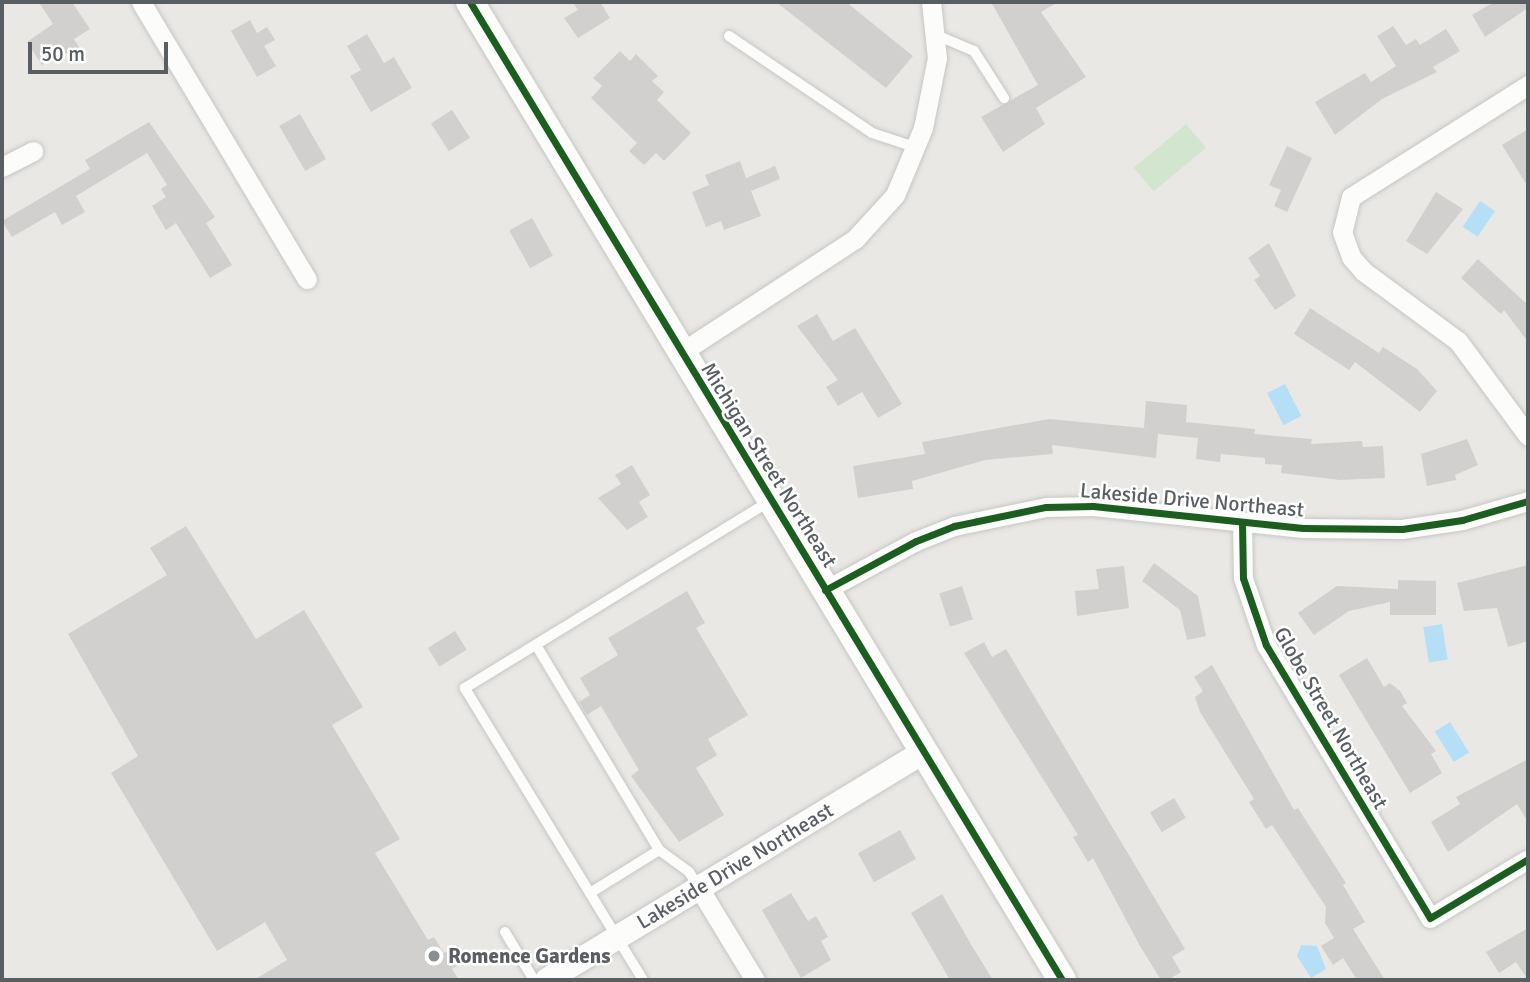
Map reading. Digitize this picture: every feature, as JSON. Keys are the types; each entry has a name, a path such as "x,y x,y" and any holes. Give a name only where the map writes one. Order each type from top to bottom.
{"main road":[{"name":"Michigan Street Northeast","path":"470,2 680,353 1062,980"}],"street":[{"path":"141,2 307,279"},
{"path":"680,353 855,239 895,195 915,146 937,58 931,2"},
{"path":"1528,85 1351,197 1342,232 1351,257 1363,271 1458,341 1528,436"},
{"path":"2,167 33,151"},
{"name":"Lakeside Drive Northeast","path":"825,590 929,536 1046,507 1093,506 1242,522 1402,529 1462,520 1528,501"},
{"name":"Globe Street Northeast","path":"1242,522 1243,578 1266,645 1430,918 1528,859"},
{"name":"Lakeside Drive Northeast","path":"547,980 923,752"},
{"path":"699,888 755,980"}],"lane":[{"path":"934,33 974,51 1004,98"},
{"path":"729,36 872,133 915,146"},
{"path":"643,980 465,688 770,500"},
{"path":"536,645 659,850 689,872 699,888"},
{"path":"590,893 659,850"},
{"path":"505,932 534,980"}],"green space":[{"path":"1186,124 1206,148 1154,191 1134,168"}],"water":[{"path":"1480,201 1495,211 1478,237 1463,227"},
{"path":"1285,384 1301,416 1284,425 1267,393"},
{"path":"1442,624 1448,660 1429,663 1423,627"},
{"path":"1450,722 1469,753 1454,762 1435,732"},
{"path":"1301,945 1317,946 1326,969 1311,978 1297,956"}],"building":[{"path":"39,2 72,2 90,29 74,39 79,47 42,65 27,42 53,24"},
{"path":"573,2 600,2 610,18 578,38 564,18 578,10"},
{"path":"776,2 846,2 913,56 886,88"},
{"path":"991,2 1058,2 1041,12 1086,77 1036,108 1045,124 1003,152 981,117 1038,85"},
{"path":"1494,2 1528,2 1528,8 1485,37 1472,15"},
{"path":"250,20 257,33 267,27 275,40 264,46 276,66 257,77 231,31"},
{"path":"1393,26 1406,45 1416,39 1420,45 1446,29 1460,51 1433,67 1437,72 1382,99 1335,135 1315,102 1365,73 1371,82 1396,66 1377,36"},
{"path":"367,34 384,63 394,57 412,88 371,112 350,76 361,70 347,46"},
{"path":"620,51 630,61 636,54 658,76 652,81 664,92 657,100 691,133 664,161 656,153 644,165 629,151 637,143 591,98 602,86 593,78"},
{"path":"452,110 470,138 449,151 431,124"},
{"path":"300,114 326,159 305,171 279,126"},
{"path":"149,122 215,217 206,223 232,265 210,278 176,223 166,230 152,206 166,197 161,189 167,185 147,153 76,196 85,212 62,225 55,212 12,237 2,221 90,169 85,160"},
{"path":"1528,129 1528,187 1502,145"},
{"path":"1287,146 1312,158 1287,212 1274,206 1281,190 1269,185"},
{"path":"740,161 746,178 775,166 780,179 751,191 761,216 724,230 721,221 706,227 692,192 709,185 705,175"},
{"path":"1436,192 1463,209 1427,254 1406,241"},
{"path":"532,218 553,256 530,268 509,231"},
{"path":"1269,243 1296,296 1275,310 1254,280 1260,276 1248,258"},
{"path":"1478,259 1528,305 1528,342 1504,310 1501,314 1461,278"},
{"path":"1310,308 1379,353 1383,347 1417,369 1437,391 1420,412 1355,362 1349,370 1294,334"},
{"path":"817,314 833,341 855,328 902,404 878,418 862,392 838,406 826,387 838,380 797,326"},
{"path":"1146,401 1187,405 1186,422 1255,429 1254,434 1312,439 1311,444 1362,441 1363,447 1383,446 1385,478 1340,480 1281,473 1282,465 1265,464 1265,458 1221,454 1220,462 1196,459 1198,438 1158,434 1156,458 1052,445 1053,454 985,460 912,481 913,489 858,498 853,466 925,454 922,442 1049,419 1144,428"},
{"path":"1467,439 1478,465 1455,475 1456,480 1427,486 1421,454"},
{"path":"632,465 650,495 639,502 648,517 627,530 598,498 621,484 615,475"},
{"path":"186,526 256,639 304,610 363,707 332,725 400,839 375,853 428,940 434,937 444,953 458,945 468,959 452,969 459,980 254,980 287,960 265,922 217,951 111,773 138,756 68,634 167,575 150,548"},
{"path":"1154,563 1198,596 1206,636 1187,640 1180,610 1142,581"},
{"path":"1528,565 1528,641 1508,647 1497,608 1464,611 1457,583"},
{"path":"1124,566 1129,608 1077,616 1075,591 1099,589 1096,569"},
{"path":"1398,580 1436,581 1436,615 1390,615 1390,602 1349,611 1314,635 1298,613 1337,586 1398,589"},
{"path":"962,586 973,619 950,627 939,593"},
{"path":"687,591 705,623 696,628 748,715 708,739 717,755 696,768 724,815 679,842 631,776 639,770 601,706 587,715 579,702 590,695 580,678 618,655 608,638"},
{"path":"455,631 467,650 440,667 428,648"},
{"path":"984,642 992,657 1006,649 1185,949 1172,957 1181,972 1168,980 1161,980 1093,858 1088,862 1073,837 1078,835 964,653"},
{"path":"1367,658 1384,687 1390,683 1400,691 1407,703 1402,706 1436,751 1431,754 1442,773 1410,793 1339,675"},
{"path":"1212,665 1294,810 1298,808 1346,883 1343,885 1365,922 1353,929 1385,980 1357,980 1343,958 1333,965 1321,946 1334,938 1325,923 1326,907 1272,825 1266,829 1249,802 1254,799 1200,712 1195,697 1203,691 1194,677"},
{"path":"1528,759 1528,822 1517,804 1448,852 1431,822 1460,804 1456,797"},
{"path":"1174,798 1186,818 1162,832 1150,812"},
{"path":"900,830 916,859 874,882 858,853"},
{"path":"791,893 808,921 816,916 828,937 821,941 831,960 801,978 762,910"},
{"path":"942,894 993,980 950,980 911,913"},
{"path":"1528,928 1528,980 1516,962 1499,973 1486,952"}],"cycle path":[{"path":"470,2 1062,980"},
{"path":"825,590 916,541 954,526 1046,507 1093,506 1303,528 1402,529 1462,520 1528,501"},
{"path":"1242,522 1243,578 1266,645 1430,918 1528,859"}],"place":[{"name":"Romence Gardens","path":"434,956"}]}
